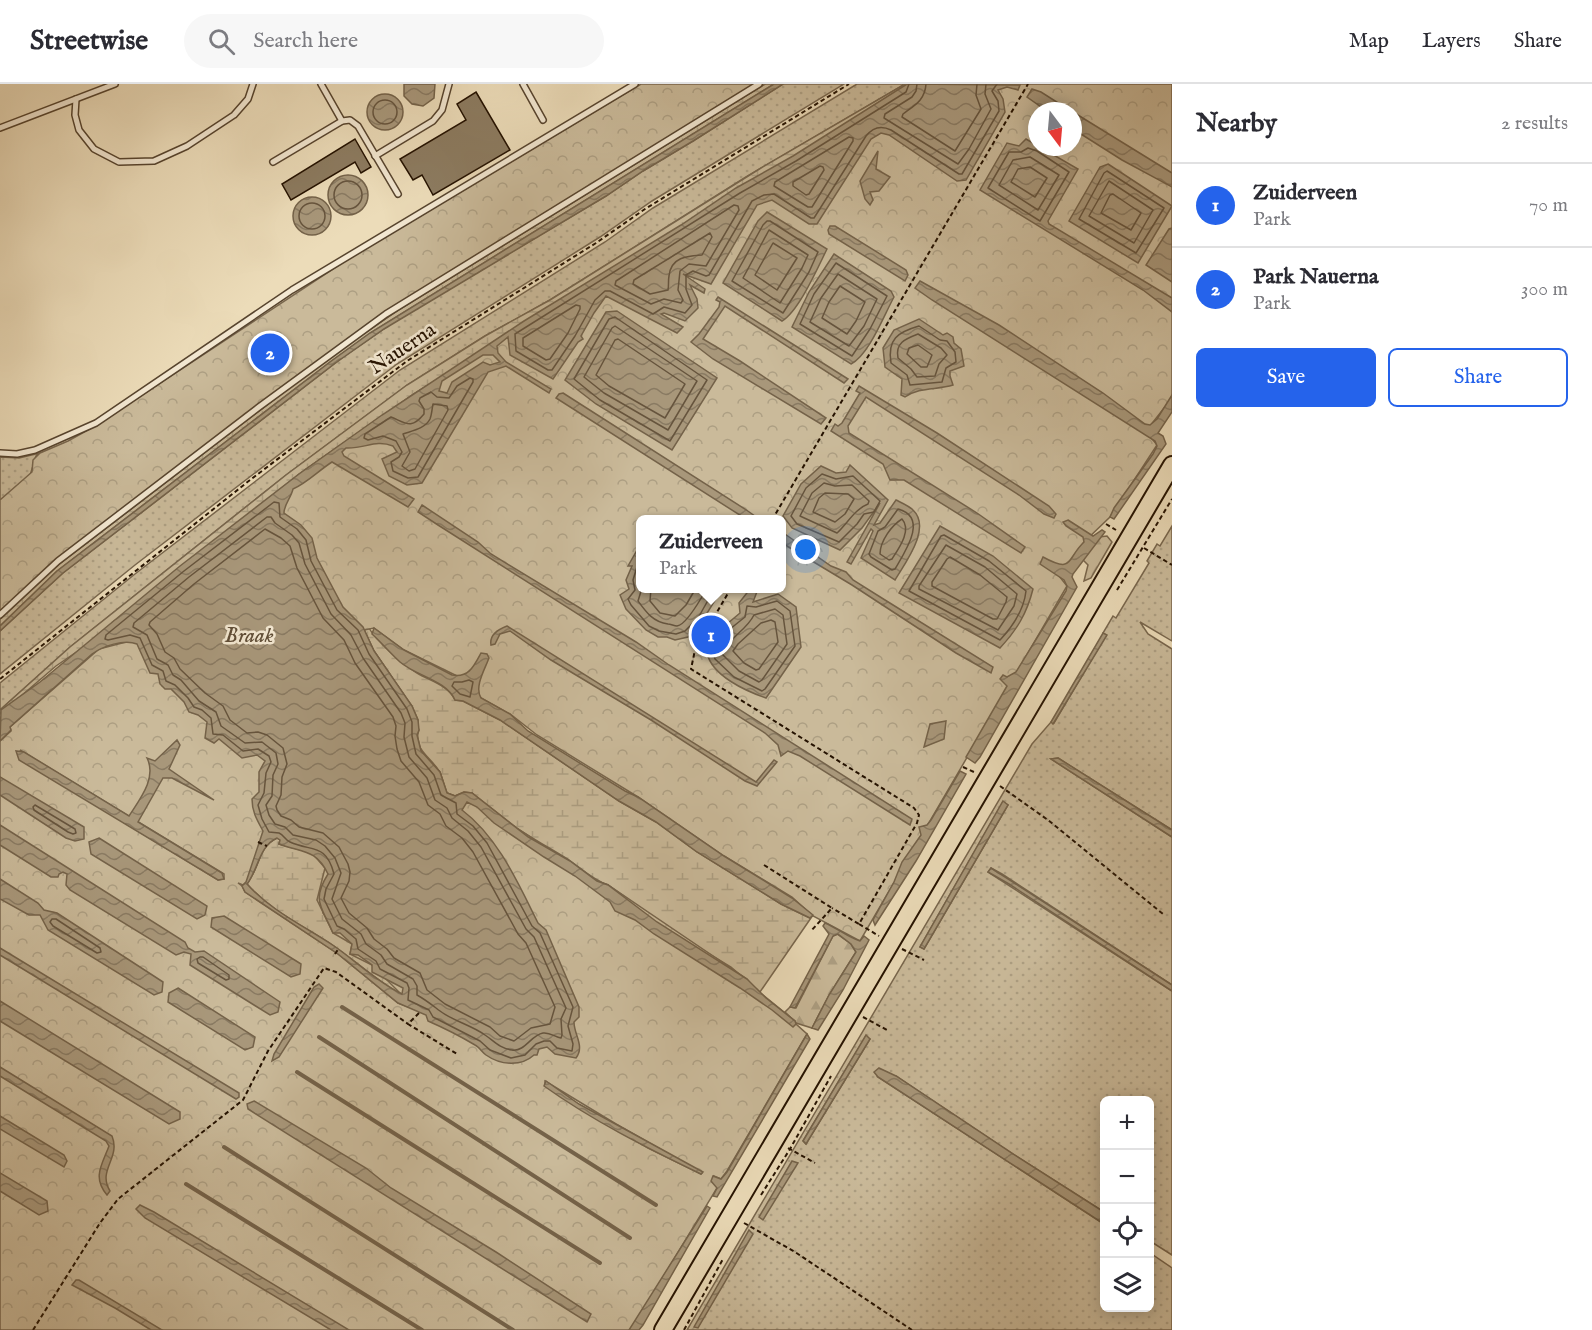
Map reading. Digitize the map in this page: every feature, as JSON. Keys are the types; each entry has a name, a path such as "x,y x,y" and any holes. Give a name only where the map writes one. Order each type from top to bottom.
{"main road":[{"path":"663,1330 1172,465"}],"lane":[{"path":"0,128 115,84"},
{"path":"76,99 75,115 79,130 94,149 119,162 154,161 187,146 234,115 249,99 253,84"},
{"path":"321,84 342,121"},
{"path":"375,156 433,121 442,110 449,84"},
{"path":"523,84 543,120"},
{"path":"0,453 17,454 35,450 96,423 188,359 302,285 635,84"},
{"path":"0,615 58,561 268,400 386,314 759,84"},
{"path":"273,162 342,121 350,120 358,126 398,194"}],"path":[{"name":"Nauerna","path":"0,679 250,480 407,361 596,243 645,209 849,84"},
{"path":"774,515 1028,84"},
{"path":"728,593 695,650 691,669 914,808 919,815 917,823 859,924"},
{"path":"963,767 988,778 1048,820 1163,914"},
{"path":"258,842 267,846"},
{"path":"764,865 873,932"},
{"path":"811,931 832,908"},
{"path":"890,942 924,960"},
{"path":"335,954 339,948"},
{"path":"33,1330 100,1223 118,1199 243,1100 268,1051 324,968 336,972 408,1024 457,1054"},
{"path":"850,1010 887,1030"},
{"path":"408,1024 419,1013"},
{"path":"774,1141 815,1163"},
{"path":"758,1229 912,1330"}],"green space":[{"path":"641,84 765,84 400,309 327,359 54,568 0,619 0,500 32,472 33,460 40,453 95,426 342,263"},
{"path":"765,84 774,84 370,333 57,571 0,626 0,619 54,568 327,359 400,309"},
{"path":"783,84 844,84 652,201 600,237 397,364 135,565 0,674 0,631 63,573 342,358 394,322 606,196"},
{"path":"857,84 905,84 746,177 550,300 485,336 407,385 286,475 70,647 0,710 0,683 135,574 400,370 605,242 653,208"},
{"path":"905,84 913,84 414,394 306,469 114,621 107,631 56,666 0,714 0,710 70,647 286,475 407,385 485,336 550,300 761,168"},
{"path":"912,84 1172,84 1172,398 1146,431 1157,445 1110,517 1084,542 1059,576 1067,586 860,941 813,916 792,897 724,856 638,797 537,735 510,714 481,698 457,676 404,650 374,628 364,630 374,651 412,706 418,720 417,735 421,751 440,772 447,793 455,796 464,792 472,793 518,829 597,881 608,885 747,979 807,1034 727,1171 721,1179 714,1176 717,1188 631,1330 0,1330 0,741 11,731 10,727 99,649 130,641 120,617 299,474 414,394","holes":["20,750 224,874 224,879 218,880 125,823","277,838 280,840 279,844 312,853 325,868 317,900 333,933 352,944 350,954 372,965 417,1010 398,1003 338,954 245,892 238,883 243,885 249,879 266,847","545,1081 616,1124 702,1173 648,1148 545,1086"]},
{"path":"40,453 36,456 0,573 0,457 19,458"},
{"path":"1172,526 1172,641 1140,622 1148,634 1172,649 1172,830 1058,758 1051,759 1172,837 1172,985 1002,874 991,868 988,872 1172,991 1172,1255 1154,1244 1154,1096 1100,1096 1100,1209 896,1076 878,1077 1100,1221 1100,1312 1154,1312 1154,1256 1172,1268 1172,1330 687,1330 1032,744 1051,722 1054,723 1106,635 1103,633 1113,616 1116,618 1149,563 1147,561 1157,544 1160,546","holes":["1003,802 1008,805 924,949 920,947","866,1036 870,1039 806,1144 803,1141"]},
{"path":"1107,536 1112,542 1091,578 1084,581 1088,565 1083,560 1099,537"},
{"path":"369,628 398,659 417,673 443,687 455,700 463,701 500,720 619,801 656,822 697,852 781,904 810,918 813,915 760,992 731,967 683,938 608,885 506,821 472,793 455,796 447,793 436,766 420,748 419,730 404,695 374,651 364,630"},
{"path":"277,838 280,840 279,844 312,853 324,864 328,874 323,913 372,965 390,981 404,988 402,995 334,946 277,910 247,884 262,852"},
{"path":"837,934 851,944 856,952 829,995 812,1028 796,1023 785,1012 790,1007 796,1008 833,936"}],"water":[{"path":"404,84 435,84 434,98 423,106 412,104 404,96"},
{"path":"774,84 783,84 606,196 384,329 334,364 63,573 0,631 0,626 57,571 370,333"},
{"name":"Braak","path":"907,84 1020,85 1018,90 1007,87 998,90 1003,99 1005,112 966,180 957,181 889,135 881,133 871,139 817,224 809,224 772,200 757,205 711,284 683,274 705,289 704,293 690,285 697,299 698,308 685,321 661,314 683,327 677,333 606,296 581,336 583,339 578,342 553,379 510,355 508,337 497,346 498,353 506,362 551,389 549,393 506,366 488,372 422,483 407,485 389,476 382,459 397,452 393,446 375,444 346,448 342,452 344,456 414,499 408,507 332,462 293,489 284,513 301,525 312,538 317,558 343,607 363,627 374,651 412,706 418,720 417,735 421,751 440,772 447,793 455,796 464,792 472,793 528,837 570,861 597,881 608,885 657,922 747,979 795,1021 796,1024 793,1027 740,988 635,920 615,911 610,902 575,876 494,823 477,807 467,802 462,810 486,833 506,862 538,923 546,930 579,1007 579,1017 574,1022 579,1045 576,1058 555,1054 547,1047 539,1049 537,1055 517,1063 504,1063 486,1055 475,1045 428,1021 426,1015 398,1003 338,954 245,892 242,886 246,882 263,831 254,812 252,799 259,792 259,772 265,761 257,755 242,758 219,739 214,743 205,738 207,722 189,712 184,702 171,689 165,689 160,684 158,674 150,673 137,644 126,642 114,644 92,654 10,727 11,730 0,741 1,710 40,682 180,566 299,474 382,415 524,321 681,225 736,188 793,156","holes":["483,355 493,355 500,362 490,365 483,362 452,382 447,393 439,391 442,381","277,838 280,840 279,844 308,853 319,860 328,874 320,891 320,904 333,933 340,933 352,944 350,954 358,955 372,965 372,972 403,988 402,994 376,978 334,946 277,910 247,884 266,847"]},
{"path":"1032,89 1057,102 1034,102 1027,97"},
{"path":"385,94 397,100 403,112 397,124 385,130 373,124 367,112 373,100"},
{"path":"1082,118 1172,173 1172,187 1082,135"},
{"path":"1026,139 1028,140 1028,156 1055,156 1078,169 1048,221 1049,224 1172,298 1172,312 1143,290 980,190 1007,143 1019,146"},
{"path":"878,151 876,169 890,177 879,191 870,192 873,200 870,205 865,199 860,181"},
{"path":"1108,164 1172,206 1138,263 1069,221 1100,167"},
{"path":"348,175 362,181 368,195 362,209 348,215 334,209 328,195 334,181"},
{"path":"312,197 325,203 331,216 325,229 312,235 299,229 293,216 299,203"},
{"path":"767,212 827,249 801,299 782,321 723,283 758,221"},
{"path":"830,226 835,226 906,270 908,275 905,281 829,234"},
{"path":"1172,228 1172,282 1146,265 1169,229"},
{"path":"834,254 891,291 894,297 870,344 851,364 792,327 809,292"},
{"path":"920,281 999,325 1103,393 1145,424 1150,425 1157,419 1172,395 1172,412 1158,433 1163,436 1166,444 1114,519 1110,517 1114,508 1153,454 1157,446 1155,441 932,300 915,288"},
{"path":"718,297 848,379 844,383 725,306 703,339 826,418 821,424 713,359 691,342 719,307 720,302 716,300"},
{"path":"617,311 717,378 672,450 596,404 565,380 606,312"},
{"path":"919,319 943,335 947,333 953,337 954,343 961,349 964,366 950,371 953,385 916,392 905,397 901,395 902,379 885,367 883,348 894,330"},
{"path":"859,386 937,433 1049,506 1056,514 1054,518 1044,514 1019,495 866,397 848,426 849,433 977,513 1025,547 1021,553 904,480 890,480 883,464 831,431 835,424 838,426 842,423 860,393 856,391"},
{"path":"563,393 753,515 740,515 556,398"},
{"path":"850,465 888,500 874,525 880,523 896,500 911,509 918,517 920,526 915,545 895,580 861,558 873,531 871,529 851,564 847,562 880,503 862,528 840,550 792,528 786,520 786,515 784,515 801,484 821,466 836,473 846,472"},
{"path":"422,505 478,542 491,554 636,642 912,819 910,825 800,756 788,751 781,756 778,745 765,733 418,512"},
{"path":"1068,520 1093,536 1102,530 1105,532 1073,574 1072,577 1077,587 975,763 966,757 1007,686 1000,679 1003,675 1007,677 1016,672 1066,591 1067,586 1064,580 1040,564 1043,557 1065,564 1084,542 1083,537 1063,522"},
{"path":"940,526 993,556 1033,589 1021,621 1000,648 899,593"},
{"path":"786,535 831,566 846,572 853,580 993,667 991,673 956,653 852,585 786,545"},
{"path":"636,552 636,593 720,593 701,623 688,637 675,640 658,637 646,630 626,609 620,595 629,589 626,580 632,566 628,566"},
{"path":"747,593 756,593 753,602 778,594 796,607 801,647 766,698 740,687 723,676 710,661 707,653 712,645 708,643 713,636 716,637 721,629 740,613 739,603"},
{"path":"507,626 756,782 774,760 777,762 757,786 745,781 651,720 551,660 510,631 500,634 495,644 491,645 493,635"},
{"path":"374,628 404,650 452,675 467,673 481,653 487,654 489,658 479,683 481,698 510,714 528,731 638,797 724,856 792,898 813,915 810,918 781,904 697,852 656,822 619,801 500,720 463,701 455,700 451,693 438,683 400,662 372,634"},
{"path":"1103,633 1107,635 1053,724 1051,722"},
{"path":"946,721 944,739 924,747 930,724"},
{"path":"177,740 180,745 169,769 214,800 172,778 163,778 138,822 222,873 224,879 218,880 19,760 16,751 24,752 129,816 149,781 150,766 147,758 155,761"},
{"path":"1058,758 1172,830 1172,837 1051,759"},
{"path":"960,771 966,774 916,861 875,925 873,920 902,862 921,835 919,827 927,825 931,820"},
{"path":"0,777 84,827 84,839 75,841 66,838 0,795"},
{"path":"1003,801 1008,805 924,949 920,947"},
{"path":"0,825 185,942 188,948 195,952 204,951 280,1002 278,1012 270,1015 190,965 191,954 184,952 176,955 70,890 66,885 67,874 63,872 58,877 51,877 0,845"},
{"path":"99,838 207,906 205,915 197,919 91,854 89,842"},
{"path":"991,868 1172,985 1172,991 988,872"},
{"path":"0,879 38,903 44,910 57,913 163,982 162,992 154,995 48,930 40,915 29,915 0,899"},
{"path":"224,916 301,964 300,974 291,977 211,927 212,918"},
{"path":"825,923 856,940 860,941 864,936 869,940 843,990 818,1030 812,1028 829,995 856,952 851,944 838,934 833,936 795,1008 790,1007 829,934 823,926"},
{"path":"0,948 239,1093 239,1097 236,1099 0,955"},
{"path":"319,984 323,988 279,1057 272,1061 314,987"},
{"path":"178,988 255,1037 253,1047 245,1050 168,1002 169,993"},
{"path":"0,1001 180,1112 180,1119 169,1124 0,1021"},
{"path":"807,1034 810,1039 717,1197 713,1196 717,1188 711,1181 713,1176 721,1179 727,1172"},
{"path":"866,1035 870,1039 806,1144 803,1141"},
{"path":"0,1067 112,1136 114,1151 107,1170 107,1184 110,1191 107,1195 102,1189 99,1177 109,1146 106,1141 0,1076"},
{"path":"879,1068 896,1076 1100,1209 1100,1221 878,1077 874,1072"},
{"path":"546,1081 579,1104 703,1172 701,1174 601,1122 544,1086"},
{"path":"254,1101 366,1168 391,1188 496,1252 591,1314 587,1322 248,1109 247,1104"},
{"path":"0,1116 64,1155 67,1161 64,1167 0,1129"},
{"path":"792,1161 798,1163 763,1220 759,1217"},
{"path":"0,1173 47,1201 48,1211 39,1215 0,1191"},
{"path":"140,1205 349,1330 331,1330 145,1218 136,1209"},
{"path":"707,1206 710,1208 643,1325 639,1330 629,1330"},
{"path":"749,1230 753,1234 698,1328 694,1327"},
{"path":"76,1280 162,1330 151,1330 72,1285"}],"building":[{"path":"476,92 510,150 433,195 422,175 413,180 400,159 466,120 457,104"},
{"path":"355,139 371,167 361,173 355,162 291,200 282,184"}],"waterway":[{"path":"342,1007 656,1205"},
{"path":"319,1037 630,1238"},
{"path":"297,1072 600,1263"},
{"path":"224,1147 513,1330"},
{"path":"186,1184 422,1330"}],"place":[{"name":"Park Nauerna","path":"270,353"},
{"name":"Zuiderveen","path":"711,635"}]}
